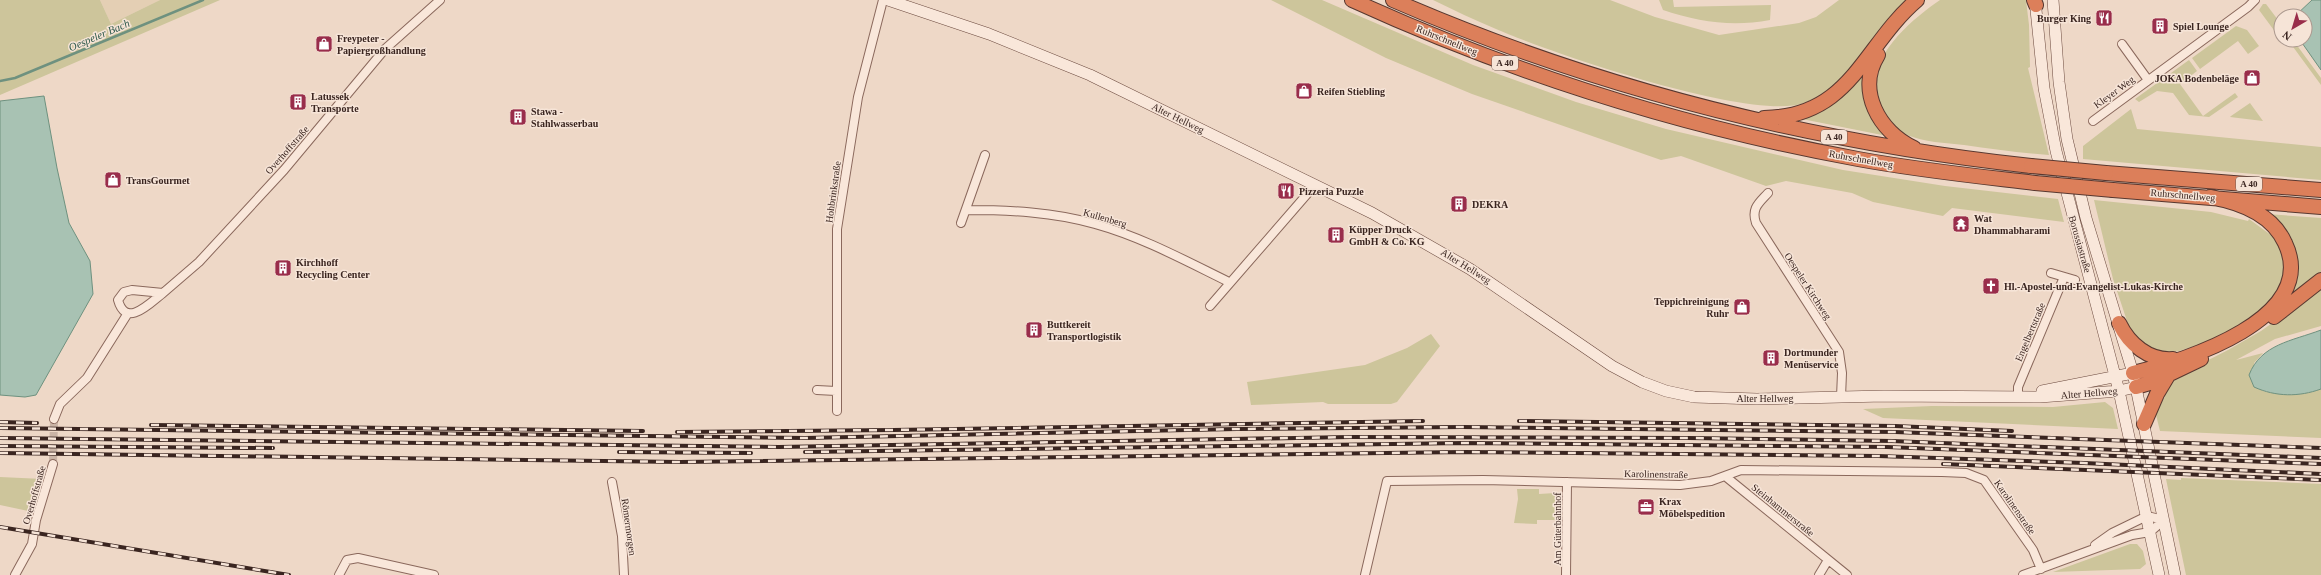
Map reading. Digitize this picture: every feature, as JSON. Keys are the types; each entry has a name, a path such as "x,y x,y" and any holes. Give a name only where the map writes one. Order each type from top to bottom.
{"highway":[{"name":"Ruhrschnellweg","path":"1352,0 1440,38 1577,89 1687,121 1757,138 1859,159 2035,183 2321,207"},
{"name":"Ruhrschnellweg","path":"1393,0 1497,43 1574,70 1733,115 1825,136 1935,154 2031,166 2321,190"},
{"path":"1733,115 1761,118 1785,116 1806,111 1825,101 1854,77 1892,26 1917,0"},
{"path":"1929,0 1906,20 1886,42 1872,66 1869,83 1872,104 1892,134 1911,147 1935,154"},
{"path":"2134,380 2180,358 2226,340 2260,321 2281,300 2290,278 2291,264 2288,248 2274,227 2246,207 2210,198"},
{"path":"2134,380 2169,374 2258,329 2321,280"},
{"path":"2119,323 2125,335 2144,351 2167,360 2180,358"},
{"path":"2144,424 2157,394 2169,374"}],"street":[{"name":"Overhoffstraße","path":"128,313 137,312 163,293 198,262 284,170 385,49 440,0"},
{"name":"Hohbrinkstraße","path":"836,411 837,229 858,97 883,0"},
{"name":"Alter Hellweg","path":"888,0 989,34 1044,55 1090,75 1315,185 1438,249 1495,285 1599,358 1630,376 1657,388 1694,397 1714,398 2040,397 2119,391 2134,380"},
{"name":"Kleyer Weg","path":"2093,121 2255,0"},
{"name":"Borussiastraße","path":"2053,1 2060,85 2067,139 2086,218 2119,323 2134,380 2175,575"},
{"name":"Borussiastraße","path":"2035,2 2042,73 2050,120 2074,221 2119,391 2159,575"},
{"name":"Kleyer Weg","path":"2122,44 2148,80"},
{"path":"961,223 985,155"},
{"path":"1210,306 1229,282 1315,185"},
{"name":"Oespeler Kirchweg","path":"1768,193 1755,207 1753,214 1756,223 1839,352 1842,373 1842,397"},
{"name":"Kullenberg","path":"966,210 1018,211 1095,224 1125,234 1229,282"},
{"path":"2051,273 2074,280"},
{"name":"Engelbertstraße","path":"2018,396 2018,387 2064,277"},
{"path":"54,419 60,404 88,378 128,313 122,308 118,300 124,292 163,293"},
{"name":"Alter Hellweg","path":"2018,396 2097,379 2115,377 2134,380"},
{"path":"818,390 836,391"},
{"name":"Overhoffstraße","path":"15,575 32,544 36,520 53,464"},
{"name":"Karolinenstraße","path":"1365,575 1387,480 1404,479 1680,485 1711,481 1740,470 1942,472 1966,473 1979,477 1987,484 2033,550 2041,569"},
{"name":"Steinhammerstraße","path":"1725,476 1847,575"},
{"name":"Römermorgen","path":"612,482 622,536 624,575"},
{"name":"Am Güterbahnhof","path":"1566,575 1567,482"},
{"path":"2088,550 2112,533 2146,516 2164,520"},
{"path":"2023,575 2132,535 2150,532 2164,520"},
{"path":"339,575 347,560 358,558 434,575"},
{"path":"1819,575 1828,560"}],"shaded area":[{"path":"0,0 100,0 111,24 160,0 220,0 0,95"},
{"path":"100,0 160,0 111,24"},
{"path":"1271,0 1322,0 1473,65 1576,102 1666,129 1843,170 1945,186 2058,199 2064,222 1952,208 1943,216 1873,202 1852,193 1786,181 1766,186 1681,156 1661,160 1472,94 1386,58"},
{"path":"1433,0 1610,0 1655,17 1719,35 1799,23 1816,17 1839,0 1912,0 1863,58 1836,85 1804,103 1778,106 1742,103 1698,94 1604,68 1523,40"},
{"path":"1659,0 1673,0 1674,7 1771,5 1770,20 1729,23 1690,18 1663,10"},
{"path":"1940,0 2026,0 2029,25 2030,67 2028,68 2049,155 2006,151 1920,139 1902,133 1890,121 1882,109 1876,93 1876,77 1880,61 1901,33 1927,9"},
{"path":"2312,0 2321,0 2321,70 2306,48 2313,48 2313,8 2304,8"},
{"path":"2263,4 2266,4 2273,13 2273,29 2259,10"},
{"path":"2236,26 2247,30 2259,46 2248,54 2238,41 2200,69 2192,58"},
{"path":"2294,48 2299,48 2321,78 2321,85"},
{"path":"2189,60 2197,71 2180,84 2203,116 2235,93 2238,97 2209,117 2189,115 2173,93 2157,91 2139,102 2135,99"},
{"path":"1865,70 1892,137 1792,117"},
{"path":"44,96 69,223 90,261 93,294 36,395 25,397 0,395 0,101"},
{"path":"2250,103 2263,121 2230,117 2231,116"},
{"path":"2131,109 2137,129 2321,147 2321,180 2083,159 2083,146"},
{"path":"2094,200 2211,212 2248,221 2249,219 2275,238 2282,251 2285,269 2282,288 2270,306 2226,336 2179,351 2162,353 2151,350 2134,334 2128,324 2113,279"},
{"path":"2267,214 2321,218 2321,274 2289,299 2297,273 2296,252 2286,233"},
{"path":"2321,288 2321,326 2275,339 2236,360 2263,353 2254,363 2263,391 2292,394 2306,393 2321,389 2321,438 2160,431 2155,411 2165,397 2160,392 2177,376 2261,331"},
{"path":"2321,330 2321,389 2313,392 2288,395 2271,393 2254,387 2249,375 2261,356 2279,345"},
{"path":"1431,334 1440,346 1397,402 1391,404 1328,404 1323,402 1251,405 1247,382 1365,365 1407,348"},
{"path":"2105,402 2113,408 2118,429 1883,418 1863,409 1932,406 2053,407"},
{"path":"0,477 43,479 33,512 0,505"},
{"path":"2181,478 2321,484 2321,575 2186,575 2166,479 2181,480"},
{"path":"1517,489 1539,489 1539,494 1555,493 1555,520 1537,520 1537,524 1514,523 1518,499"},
{"path":"2130,544 2137,544 2143,551 2146,564 2140,569 2053,572"}],"waterway":[{"name":"Oespeler Bach","path":"0,81 15,78 203,0"}],"tunnel":[{"path":"53,464 54,419"}],"railway":[{"path":"677,432 1423,421"},
{"path":"1519,421 1895,426 2012,431"},
{"path":"0,422 37,423"},
{"path":"151,425 643,431"},
{"path":"0,428 805,438 1237,429 1462,427 1895,432 2321,448"},
{"path":"0,438 779,447 1350,437 1688,438 1892,441 2321,458"},
{"path":"805,452 1463,443 1887,447 2321,464"},
{"path":"0,446 273,448"},
{"path":"619,452 751,453"},
{"path":"0,453 680,462 1464,452 1878,456 2084,463 2321,474"},
{"path":"1943,464 2321,480"},
{"path":"0,527 289,575"}],"place":[{"name":"Burger King","path":"2104,18"},
{"name":"Spiel Lounge","path":"2160,26"},
{"name":"Freypeter - Papiergroßhandlung","path":"324,44"},
{"name":"JOKA Bodenbeläge","path":"2252,78"},
{"name":"Reifen Stiebling","path":"1304,91"},
{"name":"Latussek Transporte","path":"298,102"},
{"name":"Stawa - Stahlwasserbau","path":"518,117"},
{"name":"TransGourmet","path":"113,180"},
{"name":"Pizzeria Puzzle","path":"1286,191"},
{"name":"DEKRA","path":"1459,204"},
{"name":"Wat Dhammabharami","path":"1961,224"},
{"name":"Küpper Druck GmbH & Co. KG","path":"1336,235"},
{"name":"Kirchhoff Recycling Center","path":"283,268"},
{"name":"Hl.-Apostel-und-Evangelist-Lukas-Kirche","path":"1991,286"},
{"name":"Teppichreinigung Ruhr","path":"1742,307"},
{"name":"Buttkereit Transportlogistik","path":"1034,330"},
{"name":"Dortmunder Menüservice","path":"1771,358"},
{"name":"Krax Möbelspedition","path":"1646,507"}]}
